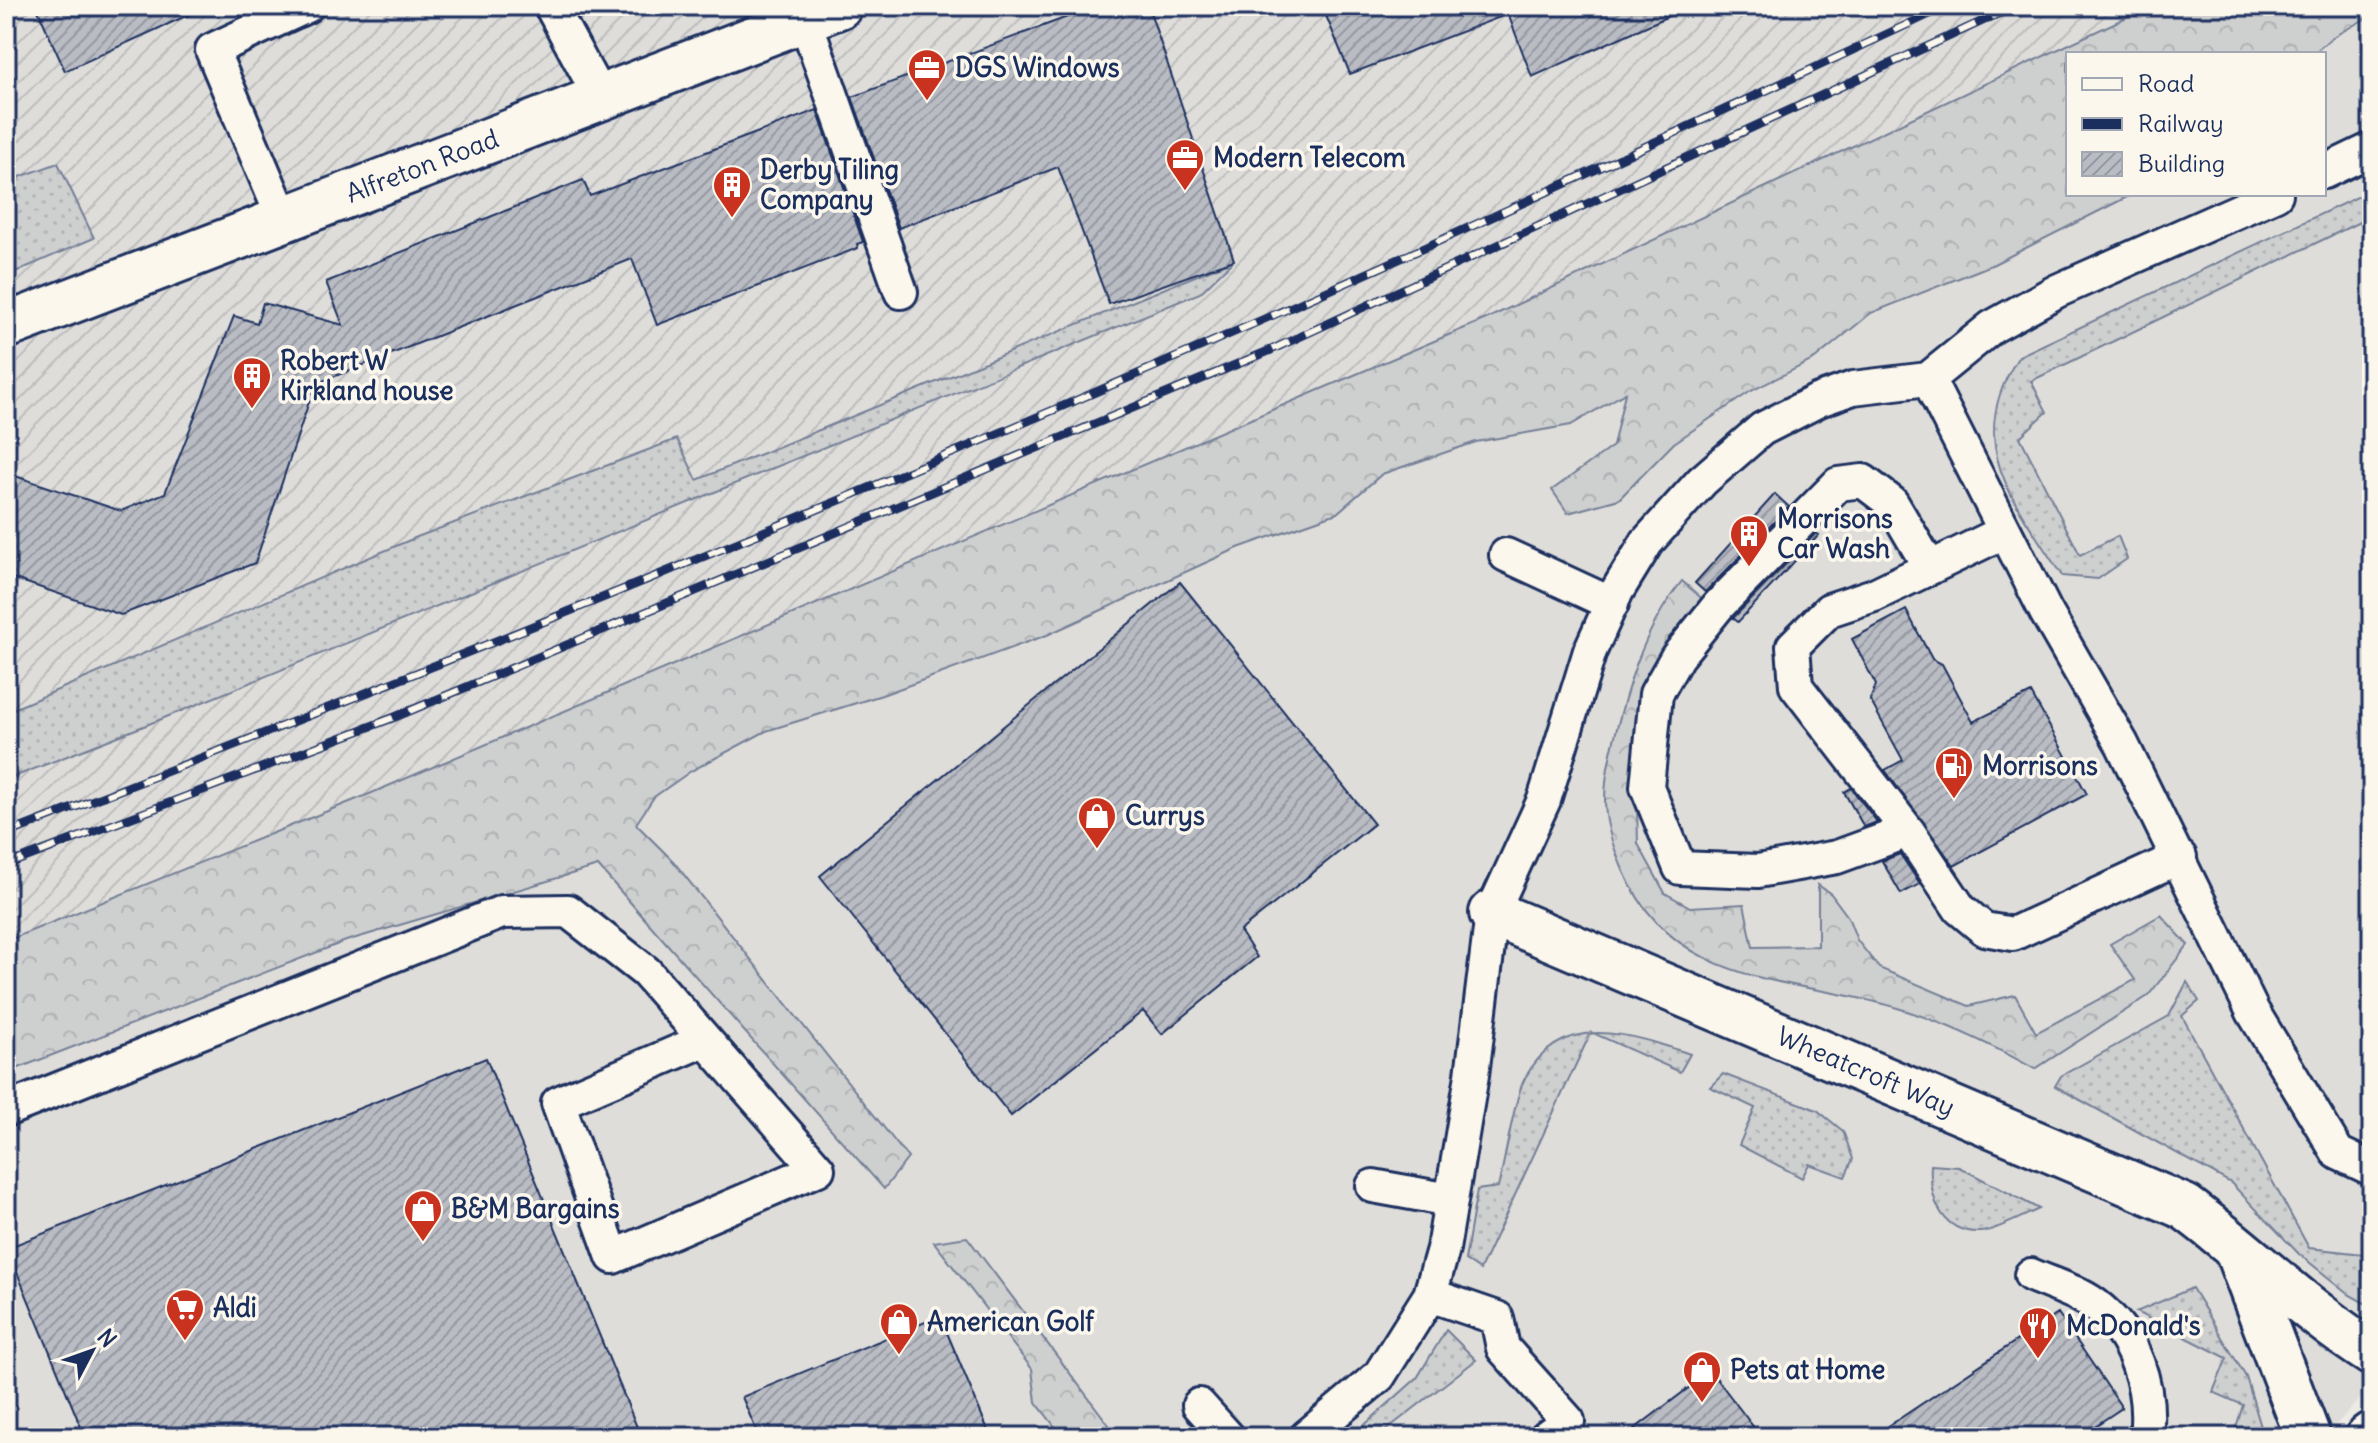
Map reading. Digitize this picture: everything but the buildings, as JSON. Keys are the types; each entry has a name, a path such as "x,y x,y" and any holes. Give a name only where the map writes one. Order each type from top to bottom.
{"street":[{"name":"Alfreton Road","path":"6,326 822,12"},
{"name":"Wheatcroft Way","path":"1492,913 2185,1207 2234,1243 2308,1308 2372,1353"},
{"path":"2234,1243 2308,1437"}],"lane":[{"path":"283,218 212,50 307,6"},
{"path":"551,6 600,97"},
{"path":"822,12 901,292"},
{"path":"2326,171 2372,149"},
{"path":"1306,1437 1379,1376 1430,1295 1443,1249 1472,1075 1492,913 1544,800 1581,676 1612,604 1633,563 1670,513 1762,429 1819,400 1853,388 1928,379 1992,327 2057,291 2271,196"},
{"path":"1928,379 2004,532 2122,744 2180,857 2253,1012 2338,1153 2372,1169"},
{"path":"1908,831 1837,857 1758,871 1680,868 1647,787 1656,694 1677,657 1719,605 1838,484 1863,481 1892,503 1930,568"},
{"path":"2004,532 1874,595 1829,610 1793,646 1796,686 1908,831 1960,909 1984,929 2013,934 2180,857"},
{"path":"1506,555 1612,604"},
{"path":"6,1110 502,912 568,911 646,972 818,1169 613,1257 558,1103 705,1040"},
{"path":"1373,1186 1450,1200"},
{"path":"2031,1275 2093,1303 2122,1334 2145,1382 2146,1437"},
{"path":"1430,1295 1497,1318 1503,1348 1568,1421 1546,1437"},
{"path":"1199,1405 1228,1437"}],"shaded area":[{"path":"6,6 2150,6 1486,319 367,795 6,941"},
{"path":"2150,6 2372,6 2372,1385 2325,1437 6,1437 6,941"}],"green space":[{"path":"2150,6 2372,6 2372,15 2331,38 2315,52 2066,52 2066,196 2129,196 1994,264 1871,313 1815,359 1751,391 1674,443 1619,499 1568,513 1552,490 1613,446 1625,393 1571,425 1476,442 1382,474 1337,513 1238,548 1047,635 882,695 766,731 691,771 654,797 636,824 673,861 908,1158 884,1189 598,866 346,941 6,1073 6,941 367,795 1486,319"},
{"path":"58,163 94,238 6,276 6,182"},
{"path":"2372,190 2372,216 2031,381 2047,412 2020,437 2080,555 2118,536 2127,559 2098,579 2062,576 2012,497 1995,445 1995,417 2002,388 2019,356"},
{"path":"1234,260 1200,293 6,780 6,712 417,537 677,439 697,480"},
{"path":"1682,581 1707,603 1636,767 1638,844 1665,893 1690,907 1744,904 1753,947 1818,946 1818,885 1831,894 1848,917 1857,940 1879,968 1969,1006 2015,995 2036,1033 2135,980 2110,944 2161,915 2188,945 2148,996 2035,1069 1928,1019 1891,1006 1737,971 1703,957 1672,937 1645,908 1623,870 1608,826 1605,800 1611,753 1637,663 1656,620"},
{"path":"2187,982 2199,1001 2182,1016 2309,1248 2372,1255 2372,1307 2350,1295 2299,1254 2231,1183 2055,1086 2061,1076 2169,1016"},
{"path":"1590,1034 1480,1270 1465,1260 1477,1190 1498,1187 1513,1115 1525,1078 1540,1057 1558,1043"},
{"path":"1594,1034 1622,1035 1690,1054 1680,1072"},
{"path":"1723,1074 1817,1110 1843,1131 1853,1159 1845,1177 1809,1164 1802,1178 1739,1145 1755,1108 1710,1087"},
{"path":"1931,1165 1959,1167 2039,1209 1986,1231 1966,1231 1946,1219 1940,1210 1932,1189"},
{"path":"967,1237 1118,1437 1063,1437 1036,1402 1032,1369 934,1242"},
{"path":"2192,1288 2246,1377 2264,1437 2233,1437 2243,1405 2213,1392 2227,1358 2136,1312"},
{"path":"1446,1330 1476,1360 1377,1437 1351,1437 1417,1378"}],"railway":[{"path":"6,834 637,584 950,454 1434,243 1947,6"},
{"path":"6,865 395,717 1271,350 2015,6"}],"place":[{"name":"DGS Windows","path":"927,102"},
{"name":"Modern Telecom","path":"1185,192"},
{"name":"Derby Tiling Company","path":"732,219"},
{"name":"Robert W Kirkland house","path":"252,410"},
{"name":"Morrisons Car Wash","path":"1749,568"},
{"name":"Morrisons","path":"1954,800"},
{"name":"Currys","path":"1097,850"},
{"name":"B&M Bargains","path":"423,1243"},
{"name":"Aldi","path":"185,1342"},
{"name":"American Golf","path":"899,1356"},
{"name":"McDonald's","path":"2038,1360"},
{"name":"Pets at Home","path":"1702,1404"}]}
